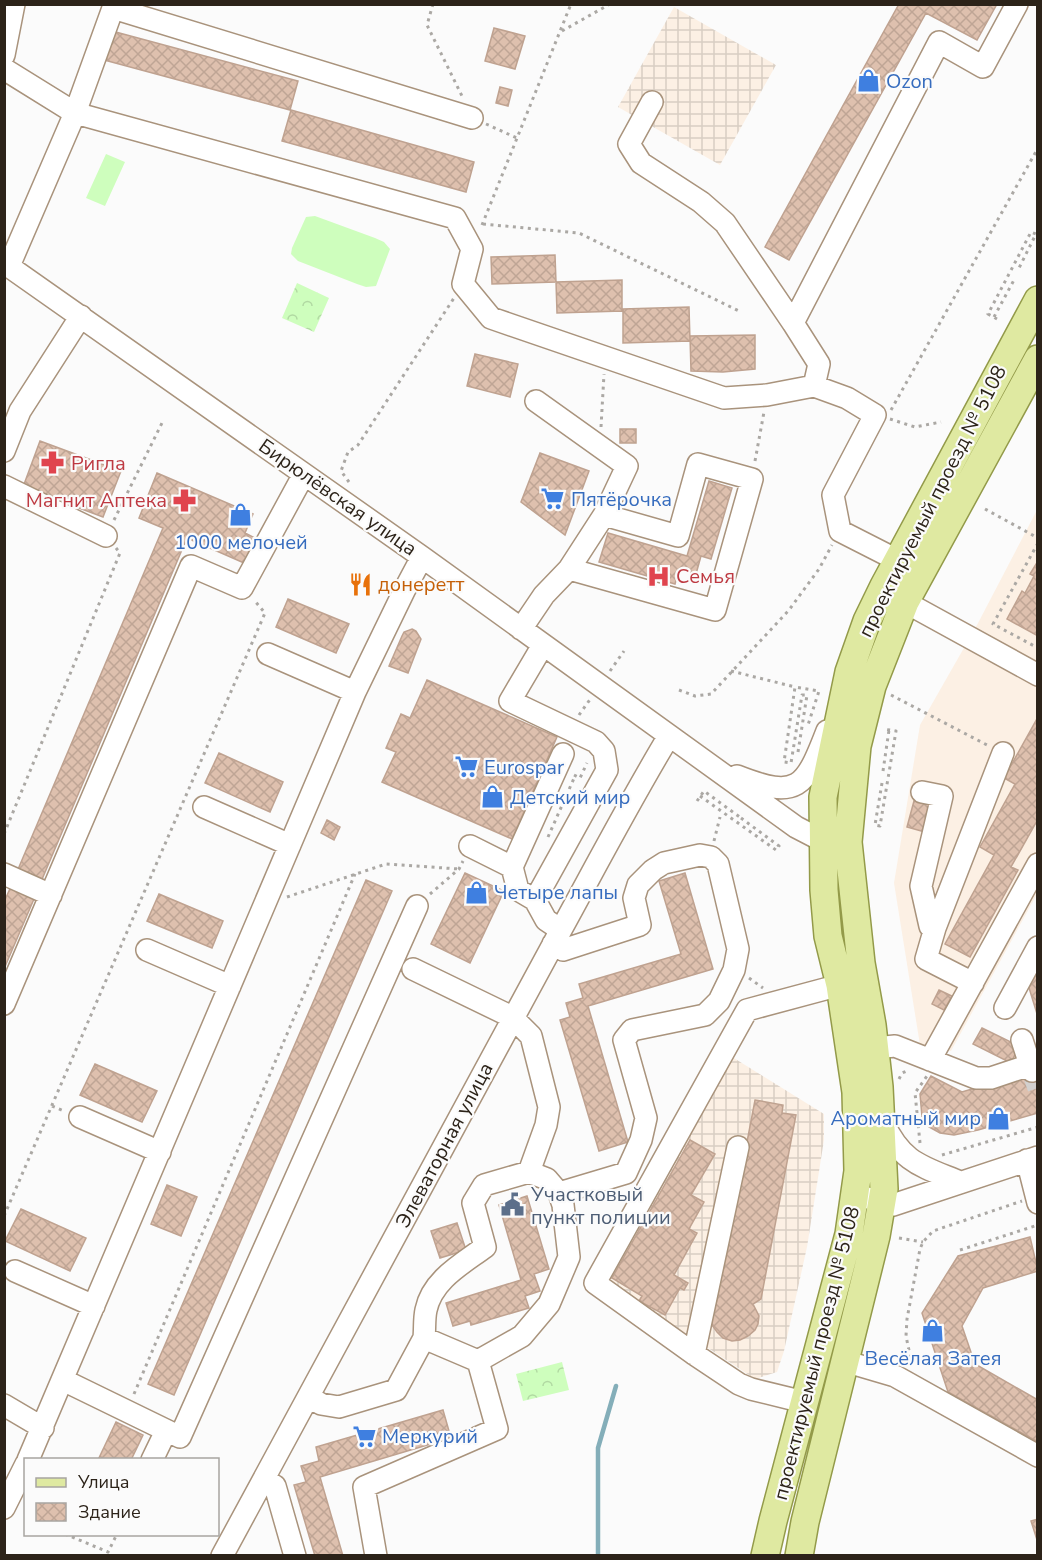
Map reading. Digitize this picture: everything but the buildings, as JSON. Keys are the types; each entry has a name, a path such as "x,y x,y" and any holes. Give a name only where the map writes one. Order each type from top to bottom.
{"main road":[{"name":"проектируемый проезд № 5108","path":"799,1556 805,1522 883,1203 881,1117 875,1048 861,963 824,798 845,687 867,621 897,560 1038,300"},
{"name":"проектируемый проезд № 5108","path":"765,1556 849,1234 856,1194 858,1126 856,1092 840,985 828,936 835,842 872,686 905,602 1038,358"}],"street":[{"path":"4,55 14,4"},
{"path":"793,323 939,42 984,67 1017,4"},
{"path":"7,264 75,113 113,8 472,118"},
{"path":"4,69 75,113 455,218 472,249 463,284 491,318 724,398 767,395 814,386 847,398 875,415 832,495 840,531 897,560"},
{"path":"652,102 629,144 641,163 701,202 725,223 819,364 814,386"},
{"name":"Бирюлёвская улица","path":"7,264 422,557 709,764"},
{"path":"4,451 12,408 81,315"},
{"path":"521,629 544,595 569,569 604,515 627,465 536,401"},
{"path":"569,569 715,610 752,479 698,464 678,536 604,515"},
{"path":"4,1004 191,566 242,588 304,474"},
{"path":"4,486 106,536"},
{"path":"29,1458 355,692 422,557"},
{"path":"905,602 1038,675"},
{"path":"535,900 607,770 604,751 596,742 510,701 543,645"},
{"path":"268,654 355,692"},
{"path":"709,764 773,788 787,788 799,782 814,765 845,687"},
{"name":"Элеваторная улица","path":"222,1556 512,1017 640,784 669,736"},
{"path":"973,983 926,959 935,928 1003,753"},
{"path":"709,764 796,827 835,842"},
{"path":"559,1193 626,1173 641,1140 646,1118 624,1040 632,1030 705,1016 719,1001 734,969 738,949 718,864 711,857 700,855 664,863 652,870 638,885 634,897 640,925 563,950 535,900 518,891 512,867 565,766"},
{"path":"922,792 942,796 921,886 930,926 935,928"},
{"path":"204,807 290,845"},
{"path":"470,846 512,867"},
{"path":"928,1068 1038,864"},
{"path":"4,874 51,895"},
{"path":"63,1380 180,1437 417,906"},
{"path":"1005,1008 1038,947"},
{"path":"147,950 230,986"},
{"path":"412,969 512,1017 531,1036 549,1107 546,1125 530,1172"},
{"path":"804,1402 751,1389 742,1378 694,1354 595,1283 747,1010 840,985"},
{"path":"875,1048 895,1046 928,1068 976,1078 991,1078 1031,1068 1022,1040"},
{"path":"80,1117 160,1152"},
{"path":"881,1117 900,1152 920,1166 960,1182"},
{"path":"694,1354 738,1147"},
{"path":"856,1194 893,1205 1032,1158 1036,1200"},
{"path":"309,1397 321,1404 339,1407 396,1390 424,1338 425,1311 434,1289 454,1270 485,1247 473,1203 484,1185 530,1172 547,1179 559,1193 563,1205 569,1257 549,1304 522,1336 478,1361"},
{"path":"15,1271 94,1306"},
{"path":"424,1338 478,1361"},
{"path":"376,1556 364,1486 497,1430 478,1361"},
{"path":"844,1361 896,1376 1038,1456"},
{"path":"4,1405 43,1428"},
{"path":"153,1458 166,1431"},
{"path":"4,1508 24,1468"},
{"path":"264,1480 275,1486 296,1556"}],"path":[{"path":"433,4 427,26 472,118 517,138"},
{"path":"472,249 571,4"},
{"path":"560,32 610,4"},
{"path":"483,224 579,233 739,311"},
{"path":"1014,280 995,318 988,314 1031,232 1036,234 1019,268"},
{"path":"352,486 341,471 348,452 358,445 463,284"},
{"path":"600,446 605,357"},
{"path":"752,479 767,395"},
{"path":"875,415 915,427 941,422"},
{"path":"4,834 120,553 106,536 162,423"},
{"path":"985,509 1038,538"},
{"path":"1038,543 993,624 1038,648"},
{"path":"4,1216 265,612 242,588"},
{"path":"610,671 624,651"},
{"path":"731,671 819,691 808,726"},
{"path":"795,687 784,762 791,763 802,694 807,695 796,767"},
{"path":"889,694 1003,753"},
{"path":"578,716 592,697"},
{"path":"882,728 896,731 880,826 875,825 882,783"},
{"path":"883,771 890,730"},
{"path":"546,840 565,766 580,778 596,742"},
{"path":"697,801 700,796 704,791 779,846 776,850 700,796"},
{"path":"711,857 720,817"},
{"path":"417,906 459,869 470,846"},
{"path":"265,904 386,864 459,869"},
{"path":"127,1412 355,874"},
{"path":"734,969 782,1000"},
{"path":"924,1148 920,1143 915,1094 928,1068"},
{"path":"939,1156 1038,1127"},
{"path":"912,1366 906,1336 907,1319 923,1242 933,1231 1036,1200"},
{"path":"960,1250 1038,1225"},
{"path":"899,1238 923,1242"},
{"path":"69,1536 107,1554 116,1536"}],"shaded area":[{"path":"674,7 776,65 720,165 618,107"},
{"path":"1037,510 1037,894 951,1051 920,1045 894,883 920,725 977,625"},
{"path":"729,1055 824,1114 824,1140 807,1247 784,1351 777,1372 755,1379 605,1280"}],"green space":[{"path":"106,154 125,162 105,206 86,198"},
{"path":"315,216 384,242 390,249 376,286 366,287 357,284 298,261 291,254 306,217"},
{"path":"297,283 329,298 314,332 282,318"},
{"path":"562,1362 569,1390 523,1401 516,1374"}],"waterway":[{"path":"598,1556 598,1448 616,1386"}],"tunnel":[{"path":"1032,1071 1038,1088"}],"place":[{"name":"Ozon","path":"868,81"},
{"name":"Ригла","path":"53,463"},
{"name":"Пятёрочка","path":"553,499"},
{"name":"Магнит Аптека","path":"185,500"},
{"name":"1000 мелочей","path":"241,515"},
{"name":"Семья","path":"658,576"},
{"name":"донеретт","path":"360,584"},
{"name":"Eurospar","path":"466,767"},
{"name":"Детский мир","path":"492,797"},
{"name":"Четыре лапы","path":"476,892"},
{"name":"Ароматный мир","path":"999,1118"},
{"name":"Участковый пункт полиции","path":"513,1205"},
{"name":"Весёлая Затея","path":"933,1331"},
{"name":"Меркурий","path":"364,1436"}]}
